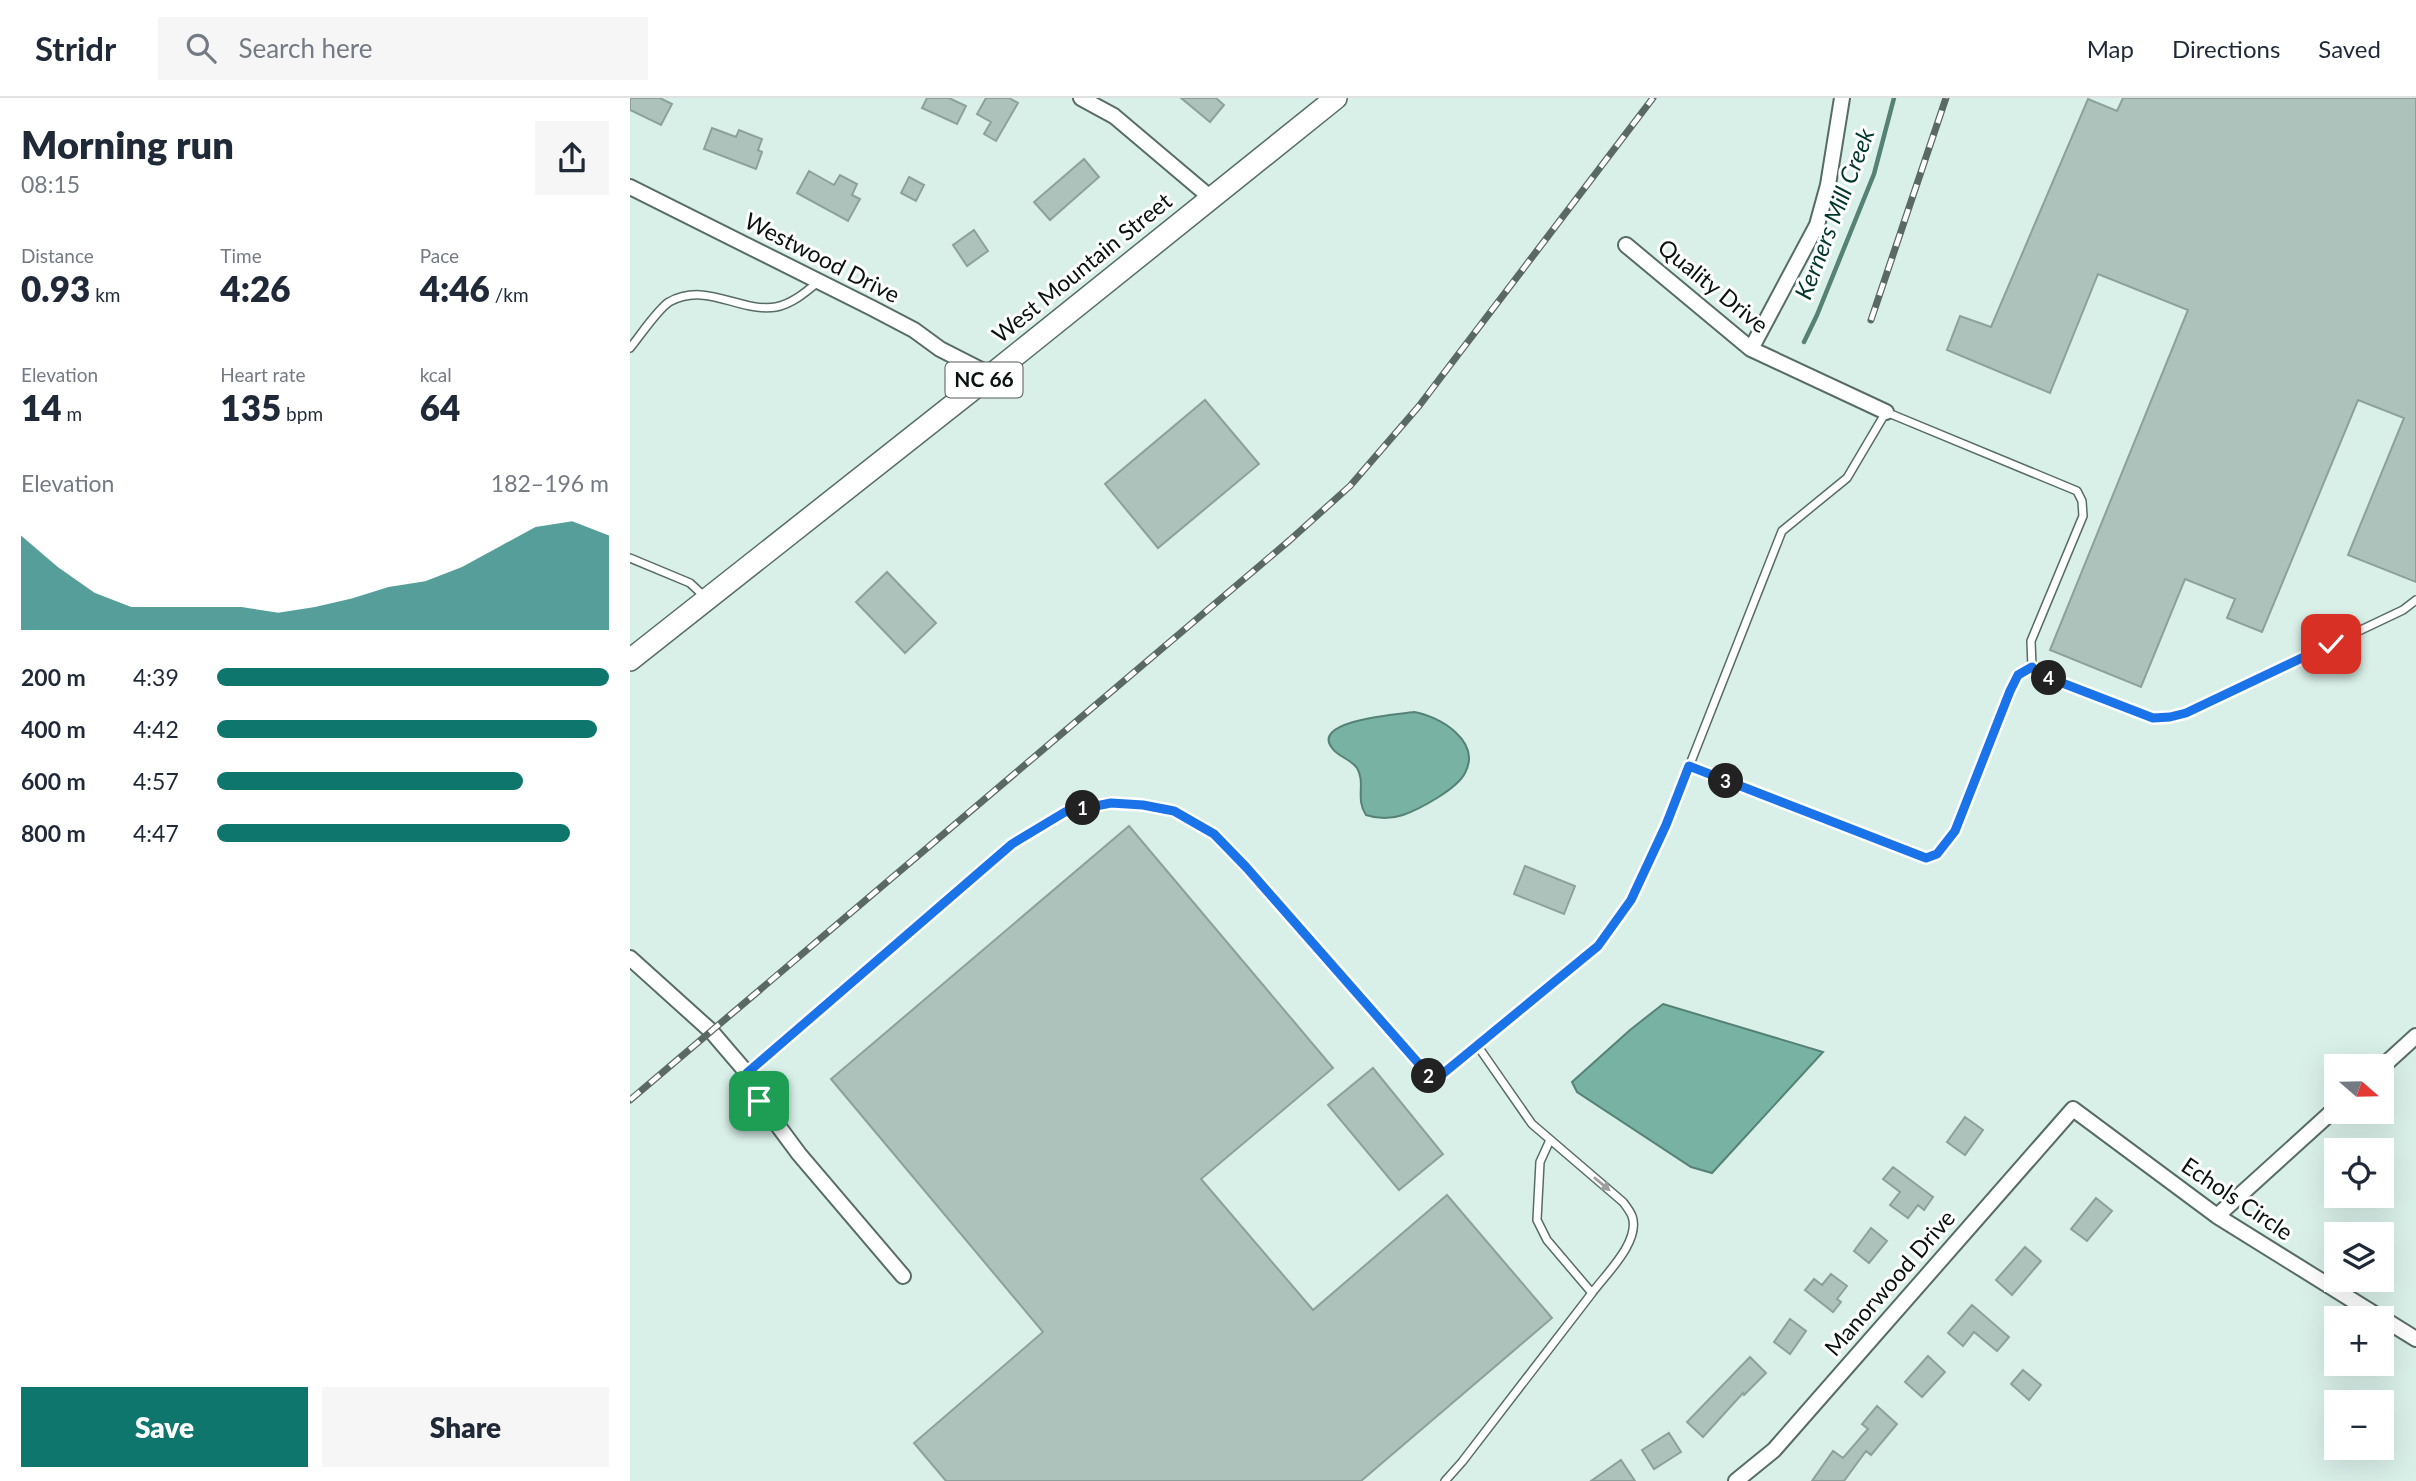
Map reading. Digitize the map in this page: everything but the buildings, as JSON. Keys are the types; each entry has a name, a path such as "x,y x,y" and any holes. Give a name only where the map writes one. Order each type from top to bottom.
{"main road":[{"name":"West Mountain Street","path":"630,660 1336,98"}],"street":[{"path":"1081,98 1114,116 1210,198"},
{"path":"1751,349 1817,225 1828,185 1842,98"},
{"name":"Westwood Drive","path":"630,187 872,307 914,330 940,349 991,375"},
{"name":"Quality Drive","path":"1626,245 1751,349 1886,412"},
{"path":"630,958 711,1031 747,1073 759,1101 799,1154 903,1276"},
{"path":"2394,1056 2416,1036"},
{"name":"Echols Circle","path":"2073,1110 2217,1216 2363,1306"},
{"name":"Manorwood Drive","path":"1736,1481 1774,1450 2073,1110"},
{"path":"2217,1216 2324,1119"},
{"name":"Echols Circle","path":"2394,1325 2416,1339"}],"lane":[{"path":"630,348 667,303 691,294 775,307 798,298 819,282"},
{"path":"747,1073 1012,844 1065,812 1111,803 1174,811 1214,834 1434,1081 1598,946 1631,900 1666,825 1782,531 1847,478 1886,412 2077,491 2082,501 2083,516 2031,641 2032,667 2039,674 2153,718 2186,713 2403,610 2416,600"},
{"path":"630,558 690,583 707,598"},
{"path":"1689,766 1926,858 1937,854 1955,831 2010,691 2018,675 2032,667"},
{"path":"1444,1481 1471,1451 1624,1251 1630,1239 1632,1217 1623,1202 1532,1124 1477,1045"},
{"path":"1550,1140 1540,1162 1537,1220 1547,1240 1592,1293"}],"shaded area":[{"path":"1414,712 1446,725 1463,741 1469,761 1465,773 1446,792 1410,812 1389,818 1366,815 1361,803 1360,774 1351,762 1332,748 1329,738 1334,731 1360,720"},
{"path":"1663,1004 1823,1052 1712,1173 1691,1167 1577,1092 1572,1082"}],"waterway":[{"name":"Kerners Mill Creek","path":"1804,342 1874,174 1894,98"}],"railway":[{"path":"630,1100 1290,540 1350,486 1419,406 1653,98"},
{"path":"1871,320 1946,98"}],"route":[{"path":"759,1101 747,1073 1012,844 1065,812 1111,803 1143,805 1174,811 1214,834 1434,1081 1598,946 1631,900 1666,825 1689,766 1926,858 1937,854 1955,831 2010,691 2018,675 2032,667 2039,674 2153,718 2170,717 2186,713 2331,644"}]}
